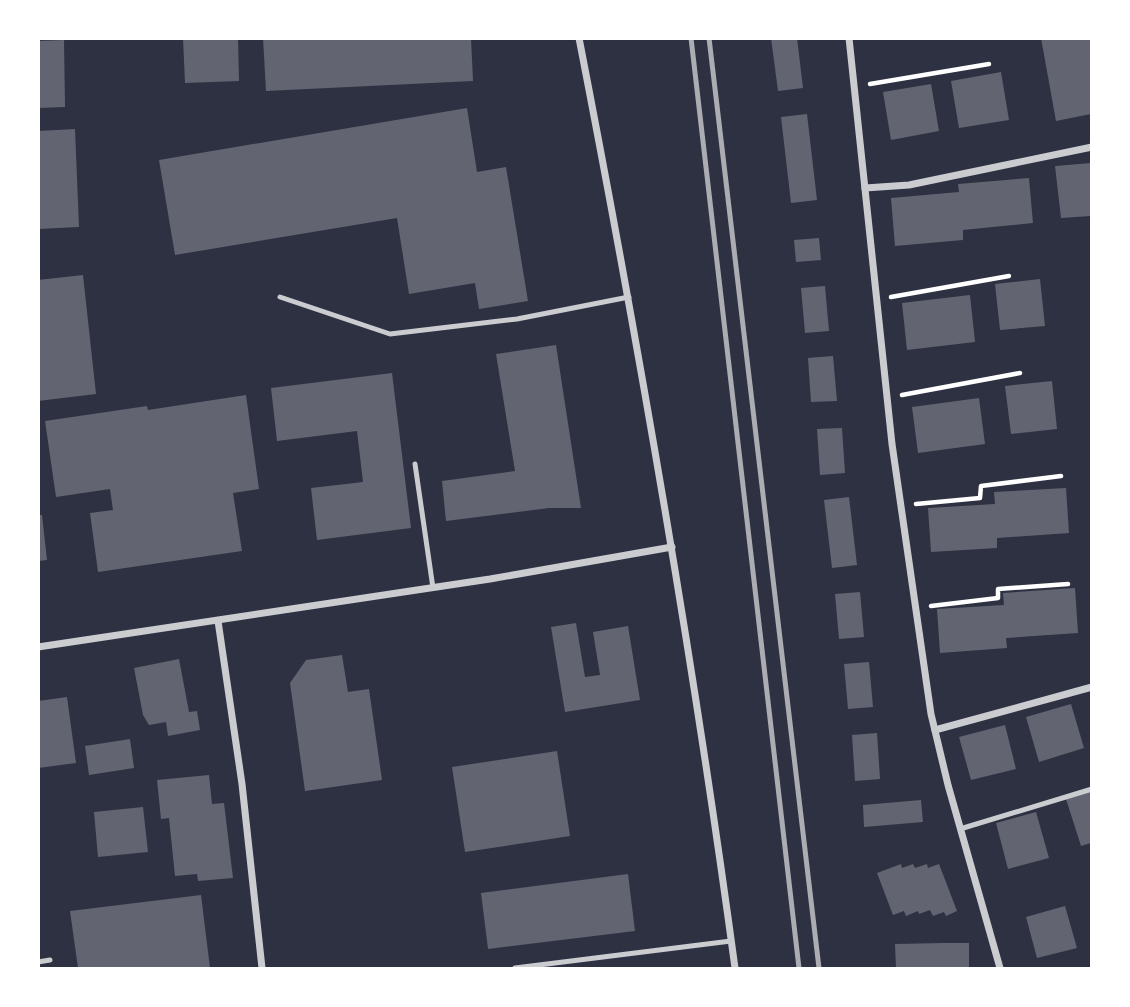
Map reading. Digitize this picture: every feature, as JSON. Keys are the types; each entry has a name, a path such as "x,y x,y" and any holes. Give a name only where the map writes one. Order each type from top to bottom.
{"street":[{"path":"579,38 672,547 735,968"},
{"path":"849,38 887,398 935,730 1000,968"},
{"path":"865,188 909,185 1091,147"},
{"path":"38,647 433,588 672,547"},
{"path":"218,621 242,784 261,968"},
{"path":"935,730 1091,687"}],"lane":[{"path":"280,298 390,334 517,319 628,298"},
{"path":"415,464 433,588"},
{"path":"960,829 1091,789"},
{"path":"514,968 731,941"},
{"path":"38,962 50,960"}],"path":[{"path":"856,87 989,64"},
{"path":"877,300 1009,276"},
{"path":"887,398 1020,373"},
{"path":"901,505 980,498 981,486 1061,476"},
{"path":"916,607 998,598 998,589 1068,584"}],"building":[{"path":"183,38 238,38 239,81 185,83"},
{"path":"263,38 471,38 473,81 266,91"},
{"path":"771,38 797,38 803,88 778,91"},
{"path":"1041,38 1091,38 1091,114 1056,121"},
{"path":"64,40 65,107 38,108 38,41"},
{"path":"1001,72 1009,120 959,128 951,81"},
{"path":"931,84 939,131 891,140 883,92"},
{"path":"467,108 477,172 506,167 528,301 479,309 475,283 409,294 397,218 175,255 159,160"},
{"path":"807,114 817,200 791,203 781,117"},
{"path":"75,129 79,227 38,229 38,131"},
{"path":"1091,163 1091,216 1061,218 1055,166"},
{"path":"1029,178 1033,223 963,230 963,240 895,246 891,198 959,192 958,184"},
{"path":"819,238 821,260 796,262 794,240"},
{"path":"83,275 96,394 38,401 38,280"},
{"path":"1040,279 1045,326 1000,330 995,284"},
{"path":"825,286 829,331 805,333 801,288"},
{"path":"970,295 975,342 907,350 902,303"},
{"path":"556,345 581,508 549,508 446,521 442,481 515,471 496,354"},
{"path":"833,356 837,401 811,402 808,358"},
{"path":"392,373 411,528 317,540 311,488 363,482 357,431 277,441 271,388"},
{"path":"1052,381 1057,429 1011,434 1005,386"},
{"path":"246,395 259,489 233,493 242,551 98,572 90,513 113,510 110,489 56,497 45,421 147,406 148,410"},
{"path":"979,398 985,444 918,453 912,407"},
{"path":"842,428 845,473 820,475 817,429"},
{"path":"1066,488 1069,533 997,538 997,548 931,552 928,508 995,504 994,492"},
{"path":"849,497 857,565 832,568 824,500"},
{"path":"38,515 42,515 47,560 38,561"},
{"path":"1075,588 1078,633 1006,638 1007,648 940,653 937,609 1004,605 1003,593"},
{"path":"860,592 864,637 839,639 835,594"},
{"path":"576,623 585,677 600,675 593,632 628,626 640,700 565,712 551,627"},
{"path":"342,655 348,692 369,689 382,780 305,791 290,683 306,660"},
{"path":"179,659 189,712 197,711 200,730 168,736 166,722 149,725 143,715 134,668"},
{"path":"869,662 873,707 848,709 844,664"},
{"path":"67,697 76,763 38,768 38,701"},
{"path":"1071,704 1084,748 1039,762 1026,717"},
{"path":"1005,725 1016,769 971,780 959,737"},
{"path":"877,733 880,779 855,781 852,735"},
{"path":"130,739 134,768 89,775 85,746"},
{"path":"557,751 570,836 465,852 452,767"},
{"path":"209,775 212,804 224,803 233,878 198,881 197,874 175,876 169,818 161,819 157,780"},
{"path":"1091,791 1091,843 1081,846 1066,799"},
{"path":"921,800 923,822 864,827 863,805"},
{"path":"143,807 148,852 98,857 94,812"},
{"path":"1036,812 1049,858 1008,869 996,823"},
{"path":"901,864 902,868 913,864 915,868 927,864 928,868 939,864 957,911 946,916 944,912 933,916 930,910 906,916 904,911 893,915 877,873"},
{"path":"628,874 635,931 488,949 481,893"},
{"path":"201,895 210,968 78,968 70,911"},
{"path":"1065,906 1077,948 1037,958 1026,917"},
{"path":"969,943 969,968 896,968 895,944"}],"railway":[{"path":"691,38 799,968"},
{"path":"709,38 819,968"}]}
